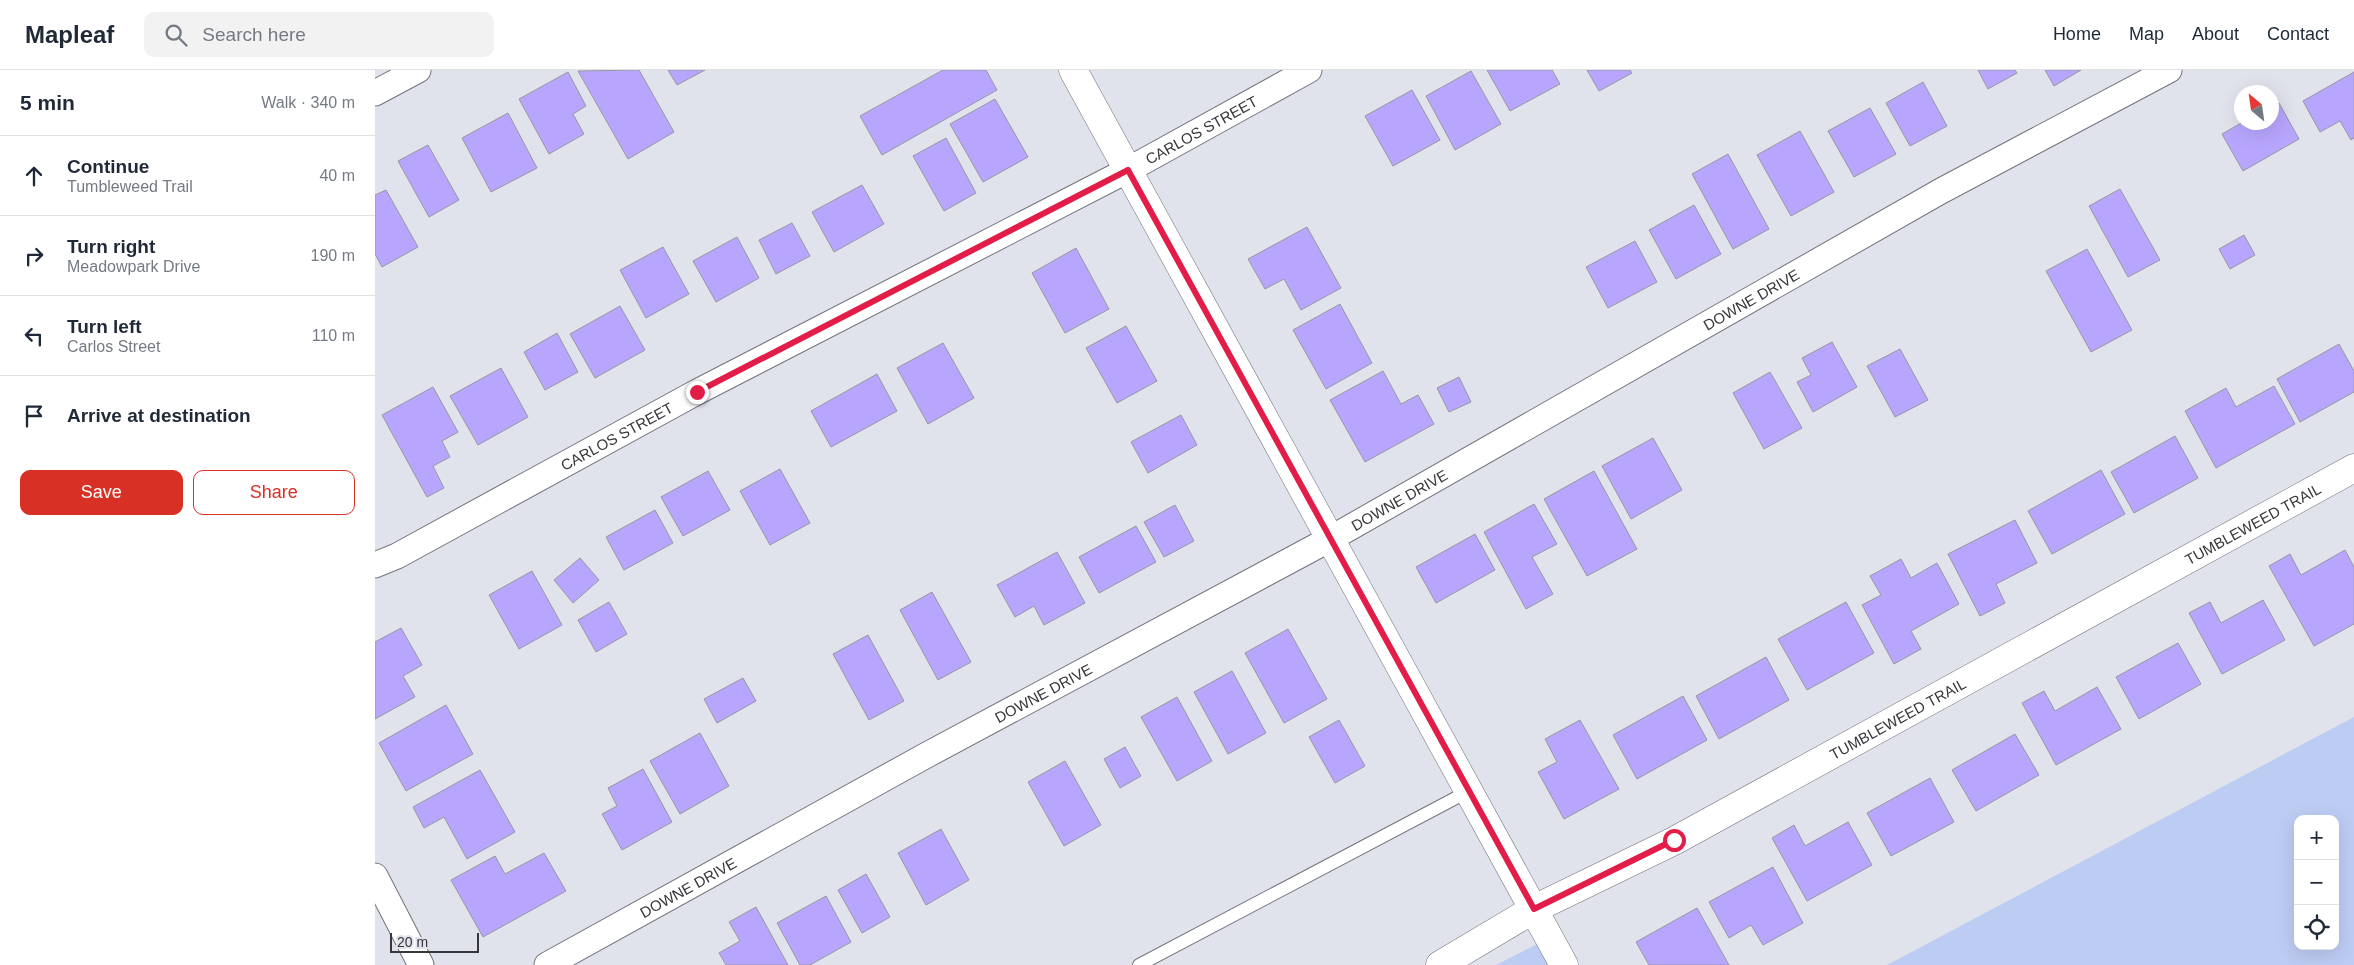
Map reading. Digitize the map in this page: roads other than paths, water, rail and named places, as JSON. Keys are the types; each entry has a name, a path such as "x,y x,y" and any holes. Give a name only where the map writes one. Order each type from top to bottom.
{"street":[{"path":"375,93 418,70"},
{"path":"1073,70 1564,965"},
{"name":"CARLOS STREET","path":"375,564 397,556 697,392 1128,170 1309,70"},
{"name":"DOWNE DRIVE","path":"547,965 925,756 1330,540 1941,191 2169,70"},
{"name":"TUMBLEWEED TRAIL","path":"1440,965 1534,909 1674,840 2354,468"},
{"path":"375,876 421,965"}],"lane":[{"path":"1139,965 1469,791"}]}
